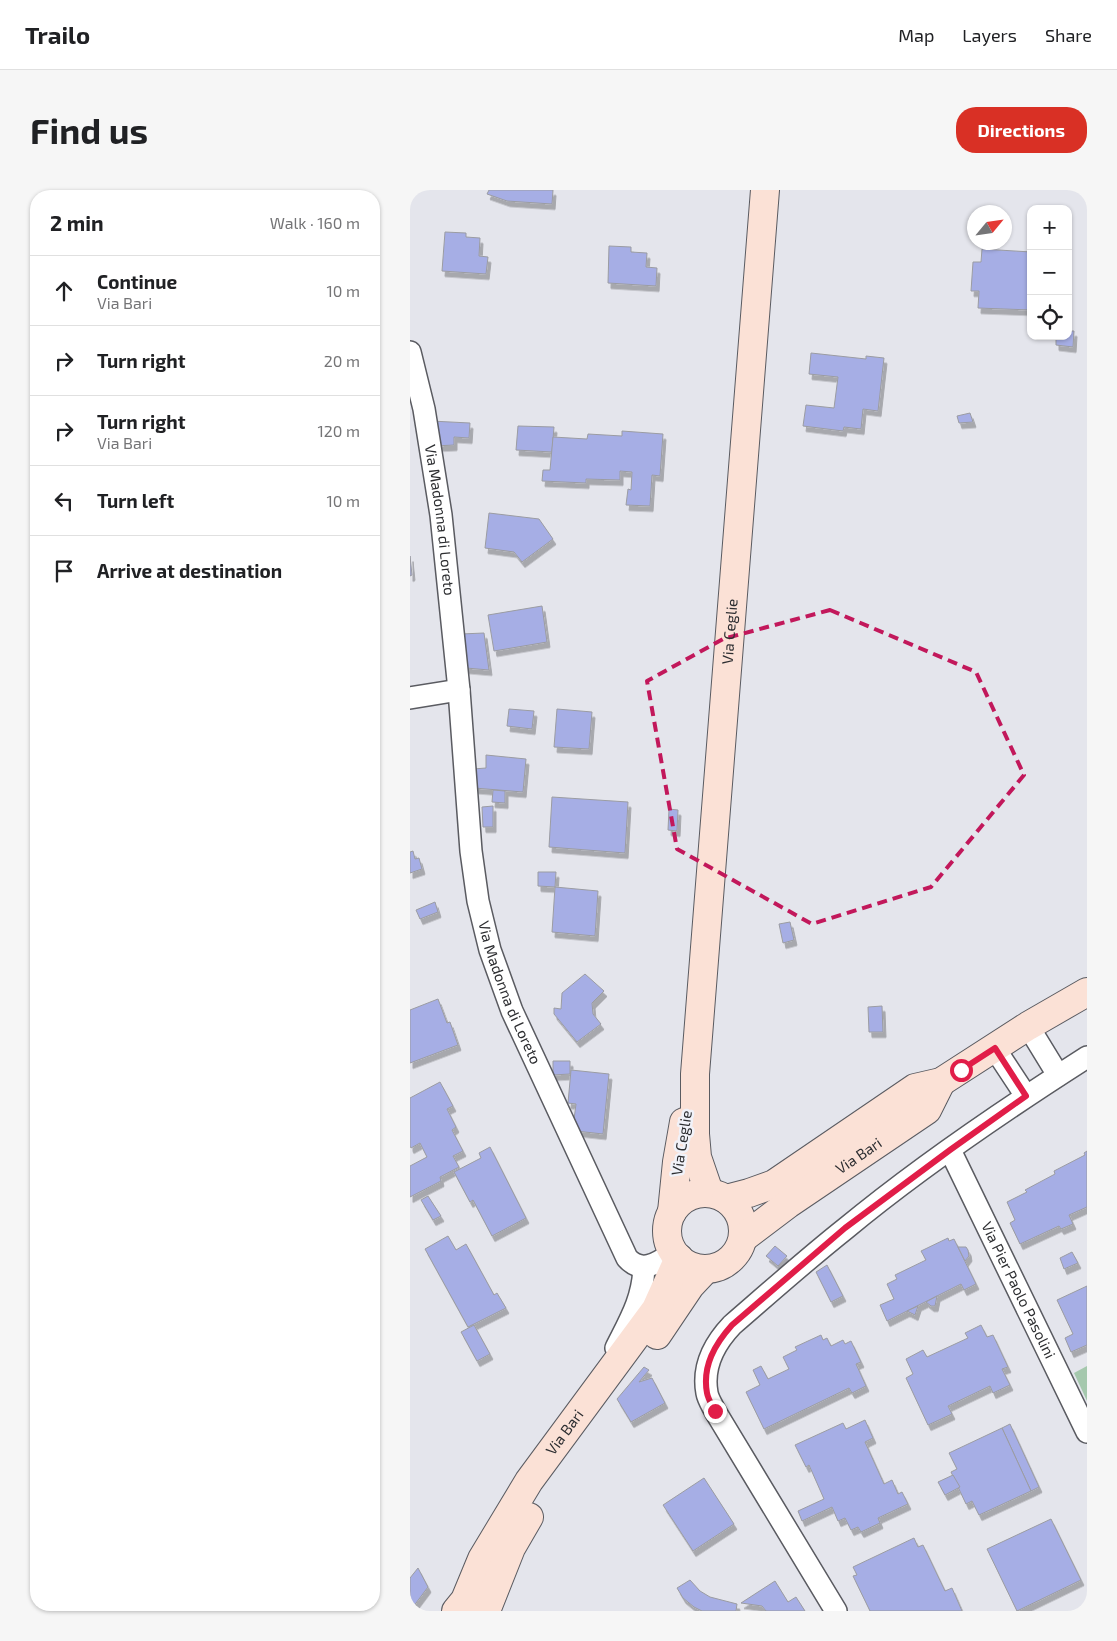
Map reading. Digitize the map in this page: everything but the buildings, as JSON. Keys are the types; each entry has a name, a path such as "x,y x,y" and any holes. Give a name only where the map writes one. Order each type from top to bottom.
{"main road":[{"name":"Via Ceglie","path":"718,1196 697,1156 695,1074 765,190"},
{"name":"Via Bari","path":"718,1196 750,1193 774,1184 915,1088 941,1082 1028,1026 1087,992"},
{"name":"Via Ceglie","path":"672,1212 682,1128 695,1074"},
{"name":"Via Bari","path":"743,1238 788,1204 927,1110 941,1082"},
{"path":"698,1193 718,1196 734,1206 740,1216 743,1226 743,1238 738,1250 730,1260 719,1266 706,1269 696,1268 687,1264 676,1255 668,1237 668,1224 672,1212 679,1203 688,1197 698,1193"},
{"name":"Via Bari","path":"456,1611 465,1600 482,1560 530,1481 656,1309 676,1255"},
{"name":"Via Bari","path":"486,1611 511,1548 536,1506 690,1286 706,1269"}],"street":[{"name":"Via Madonna di Loreto","path":"410,352 424,409 441,516 459,690 471,851 478,901 490,950 512,1011 621,1247 632,1264 644,1267"},
{"path":"410,698 459,690"},
{"path":"1028,1026 1058,1075"},
{"path":"995,1048 1026,1096"},
{"path":"836,1611 715,1411 707,1394 708,1364 719,1339 732,1325 845,1228 1026,1096 1087,1057"},
{"name":"Via Pier Paolo Pasolini","path":"950,1150 1087,1432"},
{"path":"595,1393 639,1300 644,1267 676,1255"}],"highlighted area":[{"path":"830,610 976,672 1024,775 931,887 812,924 677,849 647,681 723,639"}],"green space":[{"path":"1087,1366 1087,1401 1074,1373"}],"route":[{"path":"715,1411 707,1394 706,1376 708,1364 719,1339 732,1325 845,1228 1026,1096 995,1048 961,1070"}]}
